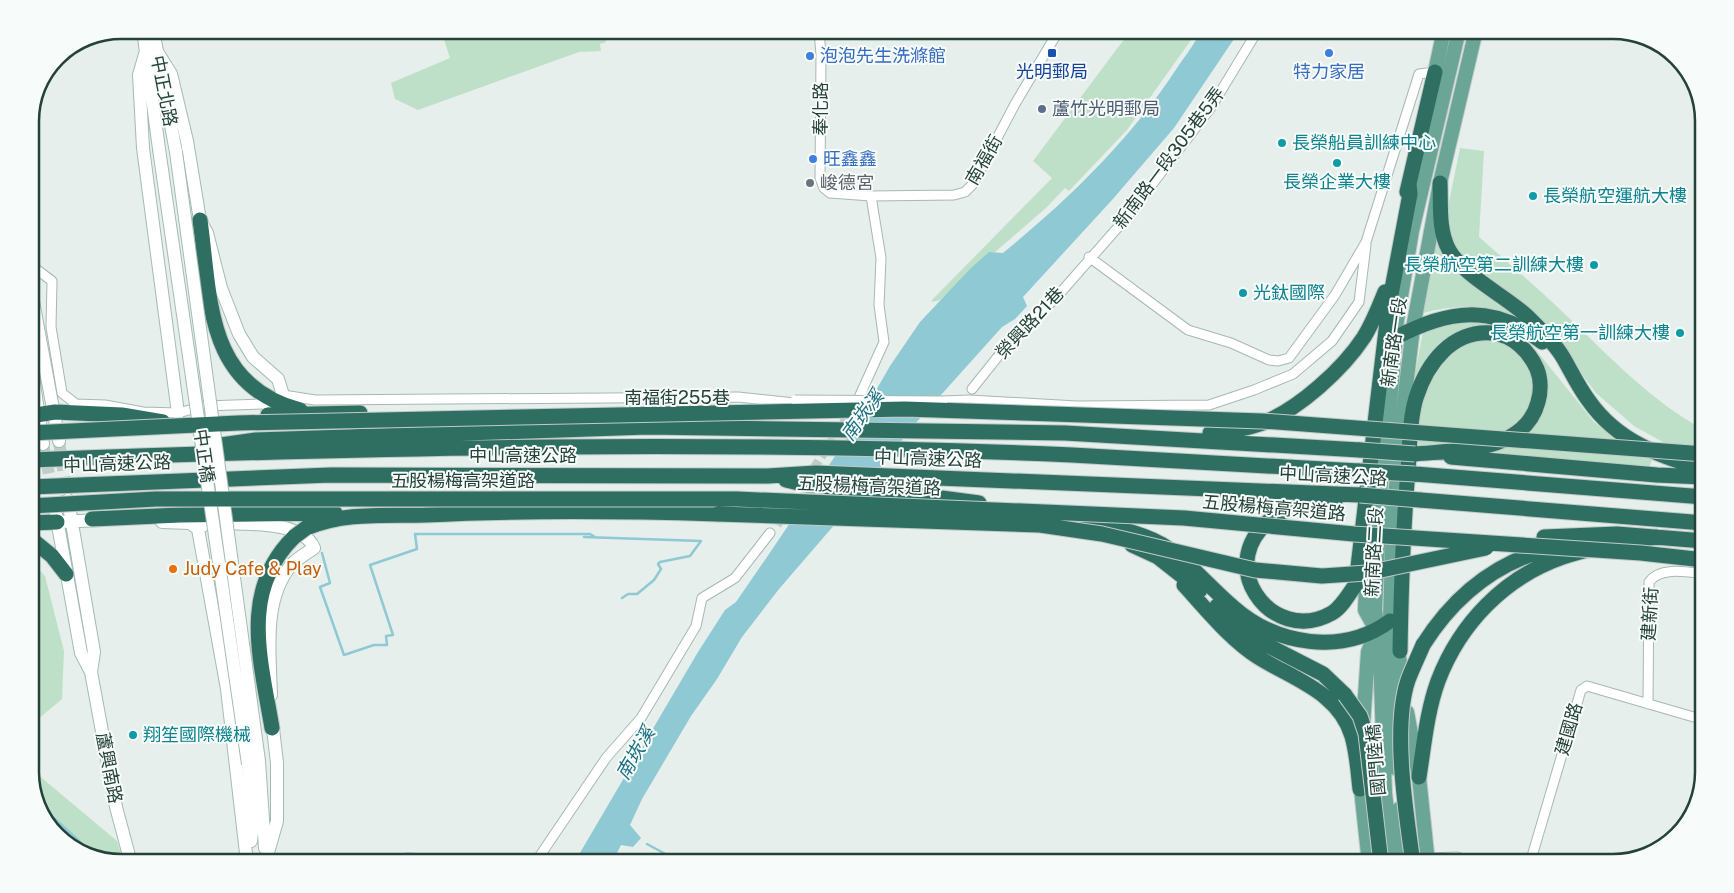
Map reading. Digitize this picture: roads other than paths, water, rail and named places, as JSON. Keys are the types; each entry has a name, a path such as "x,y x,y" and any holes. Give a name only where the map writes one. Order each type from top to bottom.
{"highway":[{"path":"1154,437 1223,432 1264,423 1317,388 1340,366 1364,337 1385,291 1435,72"},
{"path":"1360,495 1324,501 1279,513 1259,530 1250,547 1246,562 1253,592 1267,608 1283,617 1317,619 1332,613 1340,606 1356,584 1388,315 1410,194 1409,183"},
{"path":"1440,183 1442,229 1449,250 1463,266 1522,312 1544,333 1588,400 1617,431 1642,447 1695,466"},
{"path":"200,220 215,330 224,354 242,378 260,391 284,406 313,413"},
{"path":"1395,338 1413,328 1440,318 1459,315 1480,315 1514,324 1534,335 1568,367"},
{"path":"1390,653 1412,427 1416,400 1422,382 1446,347 1457,339 1478,332 1507,337 1532,358 1538,372 1539,399 1536,410 1525,427 1508,438 1486,446 1415,454"},
{"path":"42,414 122,415 159,422 313,413 665,409 815,415 845,426"},
{"path":"39,433 238,423 905,409 1262,421 1695,453"},
{"path":"153,456 256,440 648,427 845,426 880,429 1154,437 1415,454 1657,475 1695,476"},
{"name":"中山高速公路","path":"39,460 520,447 832,450 1071,456 1415,474 1695,496"},
{"name":"中山高速公路","path":"39,487 331,475 768,476 811,479 892,477 1360,495 1695,522"},
{"path":"811,479 874,490 1005,505 1122,530 1162,545 1188,565 1234,608 1254,623 1289,638 1324,643 1354,639 1377,631 1390,621"},
{"name":"五股楊梅高架道路","path":"39,506 156,499 737,499 1184,518 1354,534 1641,553 1695,559"},
{"path":"92,520 272,512 368,514 501,512 718,514 1040,525 1102,534 1255,570 1322,576 1367,574 1514,541 1544,537 1579,535 1695,540"},
{"path":"272,728 257,637 259,604 272,564 300,533 332,519 368,514"},
{"path":"1066,518 1158,557 1187,578 1234,622 1261,642 1323,674 1345,695 1360,716 1366,734 1381,854"},
{"path":"39,522 64,521"},
{"path":"1412,854 1404,802 1401,730 1408,681 1424,646 1443,616 1477,582 1503,566 1528,554 1597,541 1656,537"},
{"path":"1419,777 1427,724 1438,682 1449,656 1464,630 1479,613 1513,583 1550,562 1589,550 1656,537"},
{"path":"39,545 52,556 66,574"},
{"path":"1158,557 1238,641 1257,656 1317,690 1336,706 1346,721 1352,738 1360,789"}],"main road":[{"path":"1435,72 1442,39"},
{"name":"新南路一段","path":"1377,480 1386,349 1395,293 1418,174 1451,39"},
{"name":"新南路一段","path":"1377,480 1386,453 1395,338 1412,231 1458,39"},
{"name":"新南路一段","path":"1397,486 1413,328 1440,183 1474,39"},
{"name":"新南路二段","path":"1377,480 1375,609 1377,631"},
{"name":"新南路二段","path":"1377,480 1365,610 1390,653"},
{"name":"新南路二段","path":"1390,621 1393,516 1397,486"},
{"path":"1390,621 1390,653 1419,777 1427,854"},
{"path":"1368,854 1360,789 1368,652 1377,631"},
{"name":"國門陸橋","path":"1390,653 1385,793 1392,854"},
{"name":"國門陸橋","path":"1390,653 1391,713 1403,854"}],"street":[{"name":"中正北路","path":"146,39 176,152"},
{"name":"中正北路","path":"152,39 151,51 159,149"},
{"name":"奉化路","path":"820,39 820,178 824,188"},
{"name":"南福街","path":"824,188 830,193 871,196 954,195 965,192 973,184 1015,104 1054,39"},
{"name":"新南路一段305巷5弄","path":"1089,257 1127,216 1210,109 1253,39"},
{"path":"178,413 143,148 139,75 151,51 171,74 187,141 200,220 207,234 220,288 239,334 253,357 278,379 283,395"},
{"path":"738,397 795,400 943,402 969,400 1077,406 1209,405 1254,390 1293,374 1332,341 1359,302 1366,242 1419,74 1435,72"},
{"name":"中正橋","path":"159,149 254,762"},
{"name":"中正橋","path":"176,152 254,762"},
{"name":"南福街255巷","path":"283,395 315,400 738,397 794,404 856,404 884,342 879,305 881,258 871,196"},
{"path":"1089,257 1188,330 1231,343 1269,360 1289,358 1335,295 1366,242"},
{"name":"榮興路21巷","path":"972,389 1016,334 1054,300 1089,257"},
{"path":"39,271 52,281 51,327 62,392 67,399 76,404 105,405 143,412 178,413 204,406 264,404"},
{"path":"39,382 43,444"},
{"path":"39,400 42,414 59,440"},
{"name":"蘆興南路","path":"54,500 64,521 94,652 91,672"},
{"name":"蘆興南路","path":"68,500 64,521 66,574 81,653 91,672 116,806 129,854"},
{"path":"64,521 92,520 143,524 190,523 198,529 227,688 246,854"},
{"path":"198,529 204,524 275,526 291,529 306,536 314,548 293,563 278,585 271,612 272,728 277,763 277,821 268,854"},
{"path":"541,854 606,758 641,718 696,626 702,598 735,578 770,533"},
{"name":"建新街","path":"1648,704 1649,582 1657,575 1665,573 1695,574"},
{"name":"建國路","path":"1533,854 1581,690 1587,686 1695,717"},
{"path":"248,854 254,824 254,762"},
{"path":"254,762 265,828 265,854"}],"water":[{"name":"南崁溪","path":"1196,39 1234,39 1174,128 1112,200 1023,297 1027,306 1015,319 1002,327 914,425 842,516 779,589 742,637 717,679 691,716 642,799 630,825 641,838 633,847 621,845 616,854 579,854 698,652 725,610 736,602 856,425 890,366 920,322 970,269 989,252 1003,253 1075,190 1139,120"},
{"path":"48,811 85,846 67,834"}],"waterway":[{"path":"322,553 330,583 320,587 344,655 374,645 387,645 386,636 393,635 370,565 417,549 415,534 590,534 595,537"},
{"path":"584,537 701,541 690,556 660,562 658,564 661,569 654,580 637,594 628,594 622,598"},
{"path":"647,844 665,854"},
{"path":"405,854 412,854"}],"tunnel":[{"path":"777,525 853,408"},
{"path":"59,441 67,495"},
{"path":"43,444 54,500"}],"place":[{"name":"光明郵局","path":"1052,53"},
{"name":"特力家居","path":"1329,53"},
{"name":"泡泡先生洗滌館","path":"810,56"},
{"name":"蘆竹光明郵局","path":"1042,109"},
{"name":"長榮船員訓練中心","path":"1282,143"},
{"name":"旺鑫鑫","path":"813,159"},
{"name":"長榮企業大樓","path":"1337,163"},
{"name":"峻德宮","path":"810,183"},
{"name":"長榮航空運航大樓","path":"1533,196"},
{"name":"長榮航空第二訓練大樓","path":"1594,265"},
{"name":"光鈦國際","path":"1243,293"},
{"name":"長榮航空第一訓練大樓","path":"1680,333"},
{"name":"Judy Cafe & Play","path":"173,569"},
{"name":"翔笙國際機械","path":"133,735"}]}
